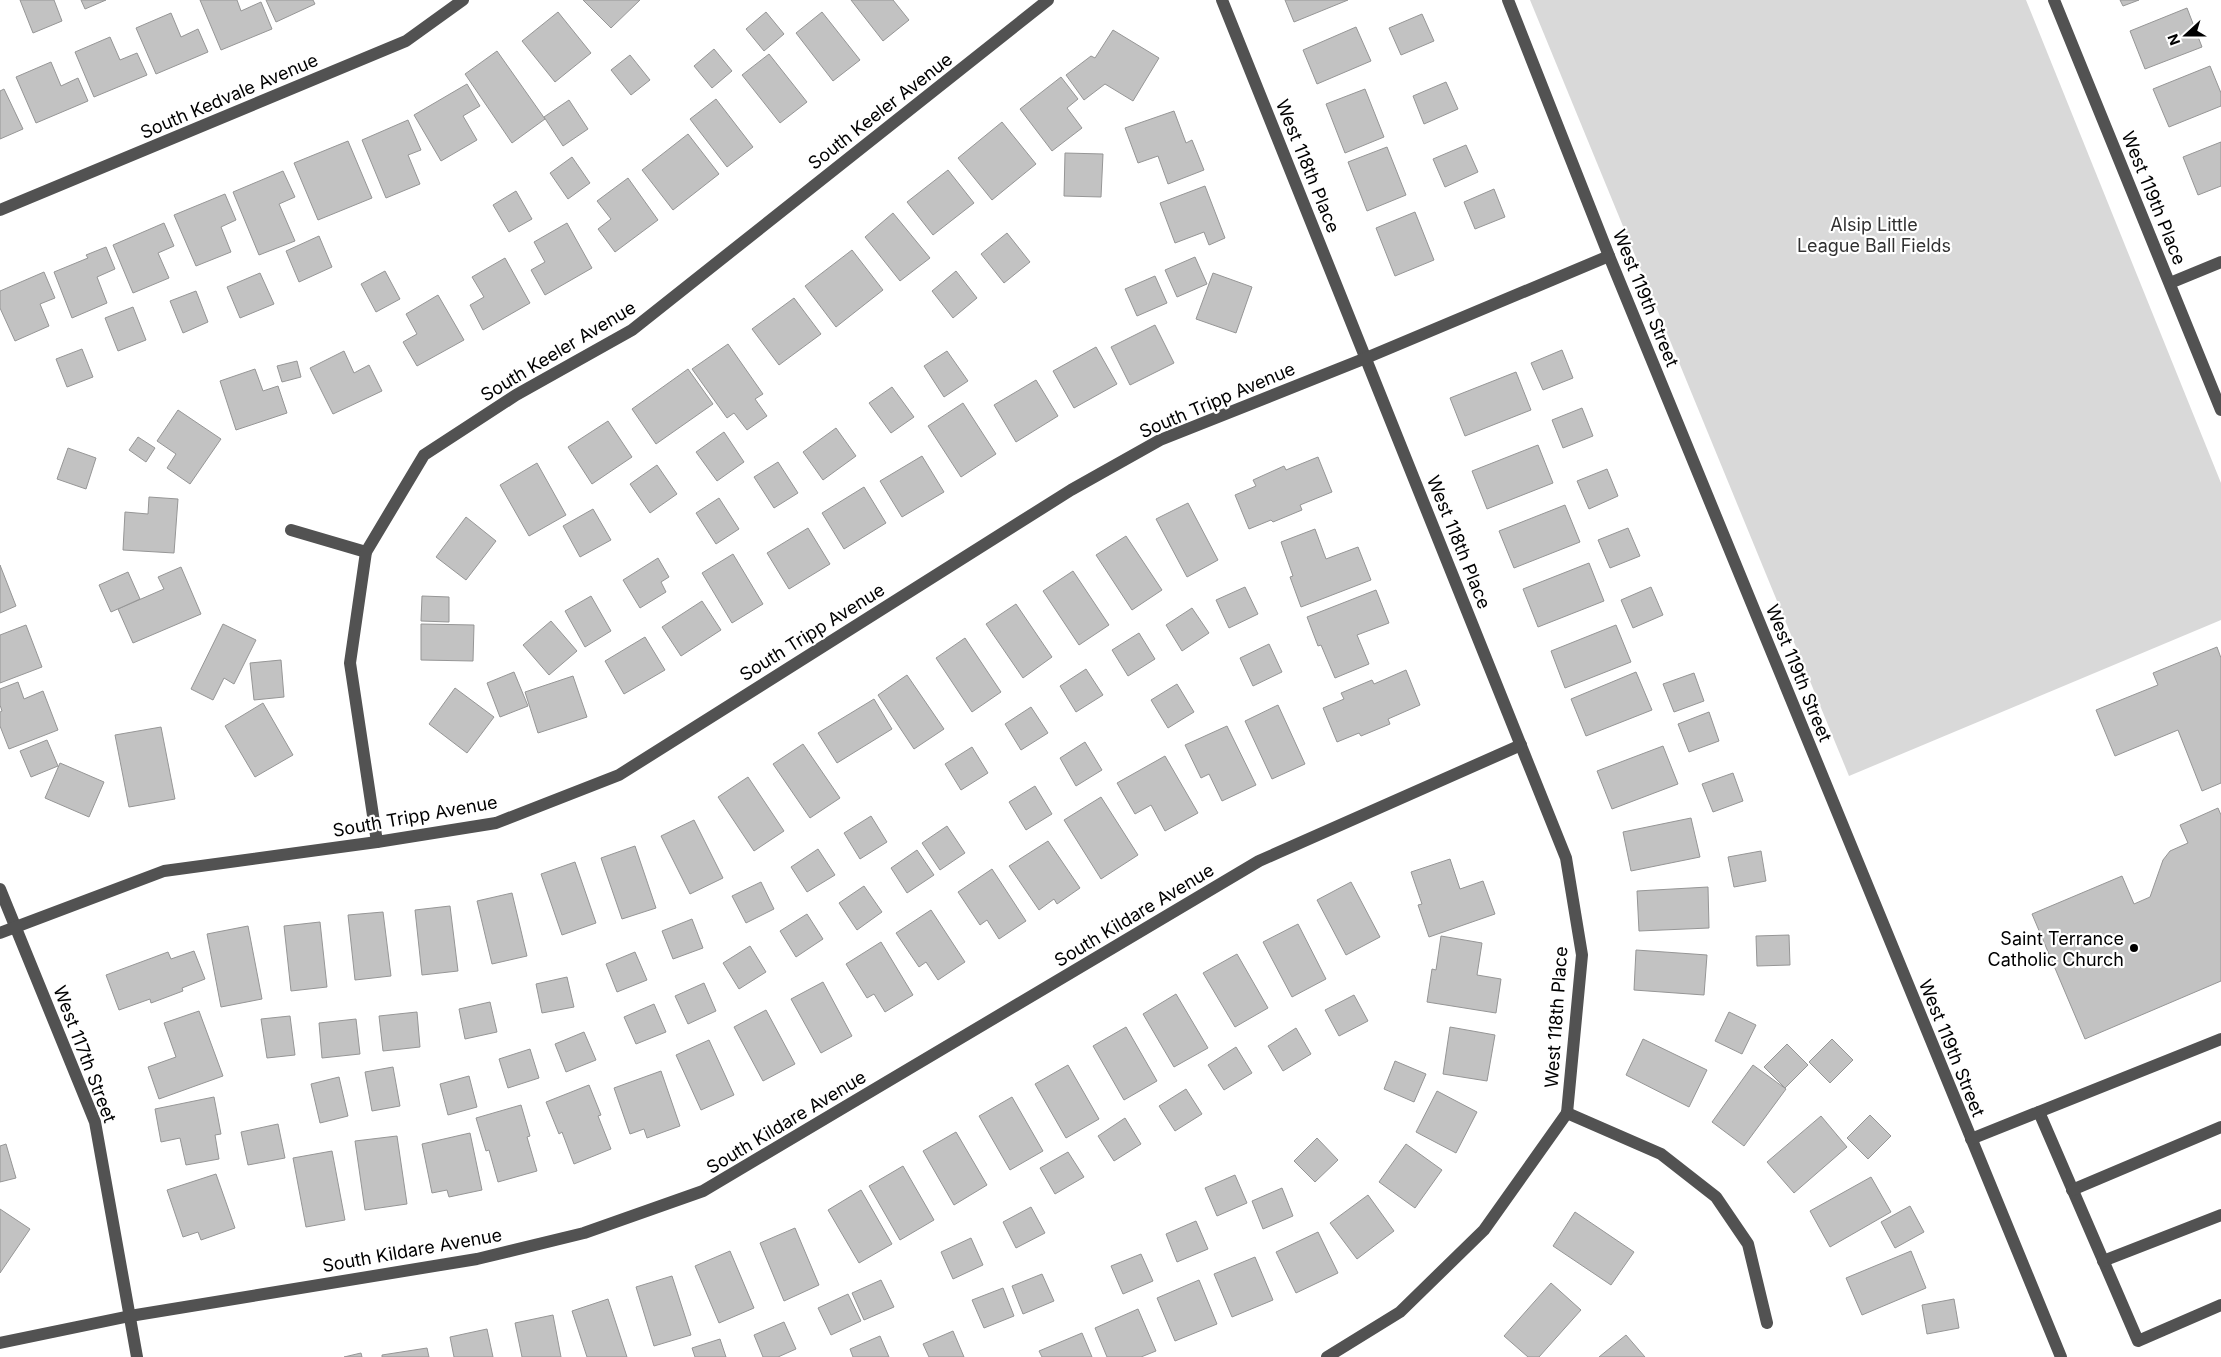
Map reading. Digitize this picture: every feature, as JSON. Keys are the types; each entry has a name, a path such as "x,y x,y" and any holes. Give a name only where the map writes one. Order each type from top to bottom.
{"street":[{"name":"South Kedvale Avenue","path":"0,210 406,41 463,0"},
{"name":"South Keeler Avenue","path":"377,842 350,663 366,552 424,455 516,395 632,330 1048,0"},
{"name":"West 118th Place","path":"1222,0 1566,858 1582,955 1567,1113"},
{"name":"West 119th Street","path":"1508,0 1609,256 2061,1357"},
{"name":"West 119th Place","path":"2054,0 2221,410"},
{"name":"South Tripp Avenue","path":"0,933 164,871 496,824 619,775 1071,490 1152,444 1366,358 1609,256"},
{"path":"2170,283 2221,262"},
{"path":"291,530 366,552"},
{"name":"South Kildare Avenue","path":"0,1343 130,1316 477,1259 584,1233 703,1191 1259,861 1521,745"},
{"name":"West 117th Street","path":"0,889 95,1122 136,1357"},
{"path":"1971,1139 2221,1039"},
{"path":"2039,1112 2138,1341 2221,1305"},
{"path":"1326,1357 1400,1312 1484,1230 1567,1113 1661,1154 1716,1197 1748,1244 1767,1323"},
{"path":"2072,1190 2221,1127"},
{"path":"2103,1261 2221,1215"}],"green space":[{"name":"Alsip Little League Ball Fields","path":"1530,0 2026,0 2221,483 2221,620 1849,776"}],"building":[{"path":"20,0 54,0 62,21 33,33"},
{"path":"81,0 106,0 85,9"},
{"path":"200,0 237,0 241,11 261,2 272,29 221,50"},
{"path":"266,0 313,0 315,4 276,22"},
{"path":"583,0 640,0 611,28"},
{"path":"851,0 893,0 909,20 883,41"},
{"path":"1285,0 1348,0 1294,22"},
{"path":"2120,0 2139,0 2123,6"},
{"path":"2187,8 2202,47 2145,69 2130,31"},
{"path":"558,12 591,53 555,82 522,41"},
{"path":"766,12 784,34 764,51 746,29"},
{"path":"822,12 860,60 833,81 796,33"},
{"path":"171,13 181,37 198,29 208,52 156,74 136,28"},
{"path":"1422,14 1434,41 1401,55 1389,28"},
{"path":"1356,27 1371,61 1317,84 1303,50"},
{"path":"1113,30 1159,58 1133,101 1105,84 1084,100 1066,75 1091,56 1095,58"},
{"path":"110,37 120,60 137,53 147,75 94,97 75,52"},
{"path":"714,49 732,71 712,88 694,66"},
{"path":"497,51 545,119 512,143 465,74"},
{"path":"769,54 807,102 780,123 742,75"},
{"path":"630,55 650,80 631,95 611,70"},
{"path":"51,62 61,86 78,78 88,101 36,123 16,77"},
{"path":"2210,66 2221,93 2221,106 2169,127 2153,89"},
{"path":"1061,77 1078,99 1067,108 1082,128 1052,151 1020,109"},
{"path":"1446,82 1458,109 1424,124 1413,96"},
{"path":"467,84 480,106 463,116 477,140 441,161 414,115"},
{"path":"4,89 23,129 0,139 0,91"},
{"path":"1365,89 1384,137 1345,153 1326,104"},
{"path":"716,99 753,147 727,167 690,119"},
{"path":"569,100 588,129 563,146 544,117"},
{"path":"1174,111 1186,143 1192,140 1204,170 1168,184 1158,156 1138,163 1125,128"},
{"path":"408,120 421,150 408,155 420,184 386,198 362,140"},
{"path":"1002,122 1036,164 992,200 958,158"},
{"path":"688,134 719,174 673,210 642,170"},
{"path":"348,141 372,198 318,220 294,163"},
{"path":"2221,142 2221,186 2198,195 2183,157"},
{"path":"1466,145 1478,172 1445,187 1433,159"},
{"path":"1387,147 1406,195 1367,211 1348,162"},
{"path":"1065,153 1103,154 1101,197 1064,196"},
{"path":"572,157 590,183 568,199 550,173"},
{"path":"948,170 974,203 933,235 907,202"},
{"path":"283,171 295,197 279,204 295,241 259,255 233,192"},
{"path":"628,178 658,220 615,252 598,229 611,219 597,201"},
{"path":"1205,186 1225,238 1209,245 1204,232 1175,243 1160,203"},
{"path":"1494,189 1505,217 1475,229 1464,202"},
{"path":"516,191 532,219 509,232 493,205"},
{"path":"225,194 236,220 221,227 231,252 196,266 174,215"},
{"path":"1415,212 1434,260 1395,276 1376,228"},
{"path":"893,213 930,258 900,281 865,237"},
{"path":"164,223 174,246 158,253 169,278 133,293 113,245"},
{"path":"567,223 592,268 545,295 531,270 545,262 534,242"},
{"path":"1007,233 1030,262 1004,283 981,254"},
{"path":"319,236 332,267 299,282 286,251"},
{"path":"106,247 115,269 97,277 107,303 72,318 54,272 88,258 86,255"},
{"path":"852,250 883,290 836,327 805,286"},
{"path":"1195,257 1207,284 1177,297 1165,270"},
{"path":"505,258 530,303 483,330 470,305 484,297 472,277"},
{"path":"385,271 400,299 376,312 361,284"},
{"path":"956,271 977,298 953,318 932,291"},
{"path":"44,272 55,298 40,304 49,326 15,341 0,308 0,291"},
{"path":"260,273 274,304 240,318 227,287"},
{"path":"1213,273 1252,287 1236,333 1196,319"},
{"path":"1155,276 1167,303 1137,316 1125,289"},
{"path":"196,291 208,322 183,333 170,301"},
{"path":"438,295 464,340 417,366 403,342 417,334 406,314"},
{"path":"794,298 821,334 779,365 752,329"},
{"path":"133,307 146,340 118,351 105,318"},
{"path":"1155,325 1174,363 1130,385 1111,347"},
{"path":"728,344 763,394 755,399 767,416 747,430 734,413 727,418 692,369"},
{"path":"1096,347 1117,384 1074,408 1053,371"},
{"path":"82,349 93,377 67,387 56,359"},
{"path":"1562,350 1573,378 1543,390 1531,363"},
{"path":"344,351 354,373 369,365 382,391 333,414 310,368"},
{"path":"947,351 968,381 944,397 924,366"},
{"path":"297,361 301,377 282,382 277,366"},
{"path":"255,369 263,391 278,386 287,413 236,430 220,381"},
{"path":"688,369 713,404 656,444 632,409"},
{"path":"1516,372 1531,410 1465,436 1450,398"},
{"path":"1036,380 1058,416 1016,442 994,405"},
{"path":"892,387 914,417 891,433 869,403"},
{"path":"963,403 996,454 961,477 928,426"},
{"path":"1582,408 1593,436 1563,448 1552,420"},
{"path":"178,410 221,439 190,484 167,468 176,454 157,441"},
{"path":"608,421 632,457 592,484 568,447"},
{"path":"836,428 856,456 823,480 803,452"},
{"path":"724,432 744,462 717,481 696,452"},
{"path":"138,437 155,448 146,462 129,450"},
{"path":"1538,445 1553,483 1487,509 1472,471"},
{"path":"68,448 96,458 86,489 57,479"},
{"path":"922,456 944,492 902,517 880,481"},
{"path":"1318,457 1332,492 1300,505 1302,510 1273,522 1271,520 1249,529 1235,495 1256,486 1253,480 1284,466 1286,470"},
{"path":"778,462 798,493 774,508 754,477"},
{"path":"537,463 566,515 529,536 500,485"},
{"path":"657,465 677,494 650,513 630,484"},
{"path":"1607,469 1618,496 1589,509 1577,481"},
{"path":"864,487 886,523 844,549 822,513"},
{"path":"149,497 178,499 174,553 123,550 125,512 148,514"},
{"path":"719,498 739,529 716,544 696,513"},
{"path":"1188,503 1218,560 1187,577 1156,519"},
{"path":"1565,505 1580,542 1514,568 1499,531"},
{"path":"593,509 611,540 580,557 563,526"},
{"path":"466,517 496,541 466,580 436,557"},
{"path":"808,528 830,564 789,589 767,553"},
{"path":"1628,528 1640,556 1610,568 1598,540"},
{"path":"1315,529 1326,559 1358,547 1371,580 1301,607 1290,577 1293,576 1281,542"},
{"path":"1126,536 1162,590 1132,610 1096,555"},
{"path":"733,554 763,604 732,623 702,573"},
{"path":"658,558 669,577 661,582 666,592 640,608 623,580"},
{"path":"1589,563 1604,601 1538,627 1523,589"},
{"path":"0,565 16,606 0,613"},
{"path":"181,567 201,614 133,643 118,609 164,589 158,577"},
{"path":"1073,571 1109,625 1079,645 1043,591"},
{"path":"128,572 140,599 111,612 99,585"},
{"path":"1245,587 1258,614 1229,628 1216,600"},
{"path":"1651,587 1663,615 1633,628 1621,600"},
{"path":"1376,590 1389,623 1357,635 1369,664 1335,678 1321,645 1318,646 1307,617"},
{"path":"422,596 449,597 449,622 421,621"},
{"path":"591,596 611,631 585,647 565,611"},
{"path":"702,601 721,630 681,656 662,627"},
{"path":"1016,604 1052,657 1023,678 986,624"},
{"path":"1192,608 1209,633 1182,651 1166,625"},
{"path":"551,621 577,651 549,675 523,645"},
{"path":"223,624 256,640 234,684 224,678 213,700 191,689"},
{"path":"421,624 474,625 473,661 421,660"},
{"path":"26,625 42,667 0,683 0,635"},
{"path":"1616,625 1631,662 1565,688 1551,651"},
{"path":"1139,633 1155,659 1128,676 1112,650"},
{"path":"645,637 665,670 624,694 605,661"},
{"path":"965,638 1001,692 972,712 936,658"},
{"path":"1269,644 1282,672 1253,686 1240,658"},
{"path":"2217,647 2221,658 2221,783 2202,791 2178,730 2115,756 2096,710 2158,685 2153,673"},
{"path":"281,660 284,697 254,700 250,663"},
{"path":"1086,669 1103,695 1076,712 1060,686"},
{"path":"1406,670 1420,705 1388,719 1390,724 1361,736 1359,733 1337,742 1323,708 1344,699 1341,693 1372,680 1374,684"},
{"path":"514,672 528,706 500,717 487,683"},
{"path":"1636,672 1652,710 1586,736 1571,699"},
{"path":"1694,673 1704,701 1674,712 1663,684"},
{"path":"907,675 944,729 914,749 878,695"},
{"path":"573,676 587,717 538,733 525,692"},
{"path":"18,682 24,699 43,691 58,730 9,749 0,726 0,712 2,711 0,689"},
{"path":"1177,684 1194,712 1168,728 1151,700"},
{"path":"455,688 494,717 467,753 429,724"},
{"path":"874,699 892,729 837,763 818,733"},
{"path":"263,703 293,755 255,777 225,726"},
{"path":"1278,705 1305,764 1272,779 1245,721"},
{"path":"1031,707 1048,733 1021,750 1005,724"},
{"path":"1709,712 1719,741 1689,752 1678,724"},
{"path":"1227,726 1256,785 1222,801 1209,774 1201,778 1185,745"},
{"path":"161,727 175,799 129,807 115,735"},
{"path":"47,740 58,766 31,777 20,751"},
{"path":"1085,742 1102,770 1076,786 1060,758"},
{"path":"803,744 840,798 810,818 773,764"},
{"path":"1663,746 1678,784 1612,809 1597,771"},
{"path":"972,747 988,773 961,790 945,764"},
{"path":"1165,756 1198,813 1165,831 1151,805 1135,814 1117,783"},
{"path":"60,763 104,782 89,817 45,798"},
{"path":"1733,773 1743,801 1713,812 1702,784"},
{"path":"748,777 784,831 754,851 718,797"},
{"path":"1035,786 1052,814 1026,830 1009,802"},
{"path":"1101,797 1138,855 1101,879 1064,820"},
{"name":"Saint Terrance Catholic Church","path":"2218,808 2221,815 2221,981 2085,1039 2032,914 2122,876 2134,904 2150,897 2163,860 2170,851 2188,843 2180,825"},
{"path":"871,816 887,842 860,859 844,833"},
{"path":"1691,818 1700,857 1631,871 1623,832"},
{"path":"694,820 723,878 690,894 661,836"},
{"path":"947,826 965,853 940,870 922,843"},
{"path":"1048,841 1080,888 1057,904 1054,899 1039,910 1009,866"},
{"path":"635,846 656,908 622,919 601,858"},
{"path":"818,849 835,875 807,892 791,867"},
{"path":"917,850 934,875 907,893 891,868"},
{"path":"1761,851 1766,881 1734,887 1728,857"},
{"path":"1450,859 1460,889 1483,881 1495,914 1429,937 1418,905 1422,904 1411,872"},
{"path":"575,862 596,923 562,935 541,874"},
{"path":"992,869 1026,921 999,939 987,920 980,925 958,892"},
{"path":"761,882 774,909 746,923 732,896"},
{"path":"1351,882 1380,937 1346,955 1317,900"},
{"path":"864,886 882,912 857,930 839,903"},
{"path":"1708,887 1709,928 1639,931 1637,891"},
{"path":"512,893 527,956 492,964 477,901"},
{"path":"450,906 458,971 422,975 415,910"},
{"path":"931,910 965,962 938,980 926,962 919,967 896,933"},
{"path":"383,912 391,976 355,980 348,915"},
{"path":"807,914 823,939 796,957 780,931"},
{"path":"692,919 703,948 673,959 662,931"},
{"path":"320,922 327,987 291,991 284,926"},
{"path":"1298,924 1326,979 1292,997 1263,942"},
{"path":"248,926 262,999 221,1007 207,934"},
{"path":"1789,935 1790,965 1757,966 1756,936"},
{"path":"1441,936 1482,943 1477,975 1501,979 1496,1013 1427,1002 1432,969 1436,970"},
{"path":"881,942 913,995 885,1012 874,994 867,998 846,964"},
{"path":"750,946 766,972 739,989 723,963"},
{"path":"1636,950 1707,955 1704,995 1634,990"},
{"path":"194,951 205,979 182,988 183,991 151,1003 150,999 119,1010 106,975 168,952 171,959"},
{"path":"635,952 647,980 617,992 606,964"},
{"path":"1237,954 1268,1008 1235,1027 1203,973"},
{"path":"567,977 574,1007 542,1013 536,984"},
{"path":"823,982 852,1036 821,1053 791,999"},
{"path":"704,983 716,1011 688,1024 675,996"},
{"path":"1176,994 1208,1048 1174,1067 1143,1014"},
{"path":"1354,995 1368,1021 1339,1036 1325,1010"},
{"path":"490,1002 497,1032 465,1039 459,1009"},
{"path":"654,1004 666,1032 636,1044 624,1017"},
{"path":"766,1010 795,1064 763,1081 734,1027"},
{"path":"199,1011 223,1076 159,1099 148,1067 176,1057 164,1023"},
{"path":"417,1012 420,1047 383,1051 379,1016"},
{"path":"1729,1012 1756,1025 1742,1054 1715,1041"},
{"path":"290,1016 295,1055 267,1058 261,1019"},
{"path":"356,1019 360,1054 322,1058 319,1023"},
{"path":"1126,1027 1157,1081 1124,1100 1093,1046"},
{"path":"1450,1027 1495,1035 1487,1081 1443,1074"},
{"path":"1296,1028 1311,1054 1283,1071 1268,1046"},
{"path":"584,1032 596,1060 566,1072 555,1044"},
{"path":"1643,1039 1707,1070 1689,1107 1626,1075"},
{"path":"1832,1039 1853,1060 1830,1083 1809,1062"},
{"path":"709,1040 734,1095 701,1110 676,1055"},
{"path":"1787,1044 1808,1065 1785,1088 1764,1067"},
{"path":"1236,1047 1252,1073 1224,1090 1208,1065"},
{"path":"530,1049 539,1078 508,1088 499,1059"},
{"path":"1395,1061 1426,1074 1414,1102 1384,1089"},
{"path":"1068,1065 1099,1119 1066,1138 1035,1084"},
{"path":"1753,1065 1786,1089 1744,1146 1712,1122"},
{"path":"393,1067 400,1106 372,1111 365,1072"},
{"path":"661,1071 680,1126 647,1138 644,1129 630,1134 614,1088"},
{"path":"469,1076 477,1107 448,1115 440,1084"},
{"path":"339,1077 348,1116 320,1123 311,1084"},
{"path":"589,1085 601,1115 598,1116 611,1149 574,1164 562,1132 559,1134 546,1102"},
{"path":"1186,1089 1202,1114 1175,1131 1159,1106"},
{"path":"1437,1091 1477,1112 1456,1153 1416,1132"},
{"path":"214,1097 221,1134 215,1135 219,1159 186,1165 180,1138 161,1142 155,1109"},
{"path":"1012,1097 1043,1151 1010,1170 979,1116"},
{"path":"521,1105 530,1136 527,1137 537,1171 498,1182 489,1150 486,1151 476,1118"},
{"path":"1870,1115 1891,1136 1868,1159 1847,1138"},
{"path":"1821,1116 1847,1147 1794,1193 1767,1162"},
{"path":"1125,1118 1141,1144 1114,1161 1098,1136"},
{"path":"278,1124 285,1158 248,1165 241,1132"},
{"path":"956,1132 987,1185 954,1205 923,1151"},
{"path":"470,1133 482,1190 449,1197 447,1190 432,1193 422,1144"},
{"path":"397,1136 407,1204 365,1210 355,1141"},
{"path":"1317,1138 1338,1160 1315,1182 1294,1161"},
{"path":"6,1144 16,1178 0,1182 0,1146"},
{"path":"1406,1144 1442,1170 1415,1208 1379,1182"},
{"path":"332,1151 345,1220 306,1227 293,1158"},
{"path":"1068,1152 1084,1177 1055,1194 1040,1168"},
{"path":"903,1166 934,1220 900,1240 869,1186"},
{"path":"216,1174 235,1228 201,1240 198,1232 183,1237 167,1190"},
{"path":"1235,1175 1247,1203 1217,1216 1205,1188"},
{"path":"1871,1177 1891,1212 1830,1247 1810,1211"},
{"path":"1282,1188 1293,1216 1263,1229 1252,1201"},
{"path":"861,1190 892,1244 859,1263 828,1210"},
{"path":"1368,1195 1394,1231 1357,1259 1330,1223"},
{"path":"1910,1206 1924,1232 1895,1248 1881,1222"},
{"path":"1031,1207 1045,1233 1016,1248 1003,1222"},
{"path":"0,1209 30,1229 0,1273"},
{"path":"1575,1212 1634,1252 1611,1285 1553,1246"},
{"path":"1196,1221 1208,1249 1177,1262 1166,1234"},
{"path":"795,1228 819,1285 784,1301 760,1243"},
{"path":"1318,1232 1338,1273 1296,1293 1276,1252"},
{"path":"971,1238 983,1265 953,1279 941,1252"},
{"path":"730,1251 754,1308 719,1323 695,1266"},
{"path":"1911,1251 1926,1288 1862,1315 1846,1278"},
{"path":"1141,1254 1153,1281 1123,1294 1111,1266"},
{"path":"1255,1257 1273,1300 1232,1317 1214,1274"},
{"path":"1042,1274 1054,1301 1023,1314 1012,1286"},
{"path":"672,1276 691,1335 654,1346 636,1287"},
{"path":"881,1280 894,1307 864,1320 852,1293"},
{"path":"1199,1280 1217,1324 1175,1341 1157,1298"},
{"path":"1551,1283 1581,1310 1539,1357 1528,1357 1504,1336"},
{"path":"1003,1288 1014,1316 984,1328 972,1300"},
{"path":"848,1294 861,1321 831,1335 818,1308"},
{"path":"608,1299 627,1357 587,1357 572,1311"},
{"path":"1954,1299 1959,1328 1927,1334 1922,1305"},
{"path":"1138,1309 1156,1351 1141,1357 1107,1357 1095,1328"},
{"path":"553,1315 561,1357 522,1357 515,1323"},
{"path":"784,1322 796,1349 778,1357 763,1357 754,1335"},
{"path":"487,1329 493,1357 454,1357 450,1337"},
{"path":"953,1331 964,1357 929,1357 923,1344"},
{"path":"1082,1333 1092,1357 1042,1357 1039,1351"},
{"path":"1626,1335 1645,1357 1599,1357"},
{"path":"880,1336 889,1357 853,1357 850,1349"},
{"path":"720,1339 726,1357 695,1357 692,1348"},
{"path":"427,1348 429,1357 382,1357 382,1355"},
{"path":"361,1353 362,1357 344,1357"}],"place":[{"name":"Saint Terrance Catholic Church","path":"2134,948"}]}
